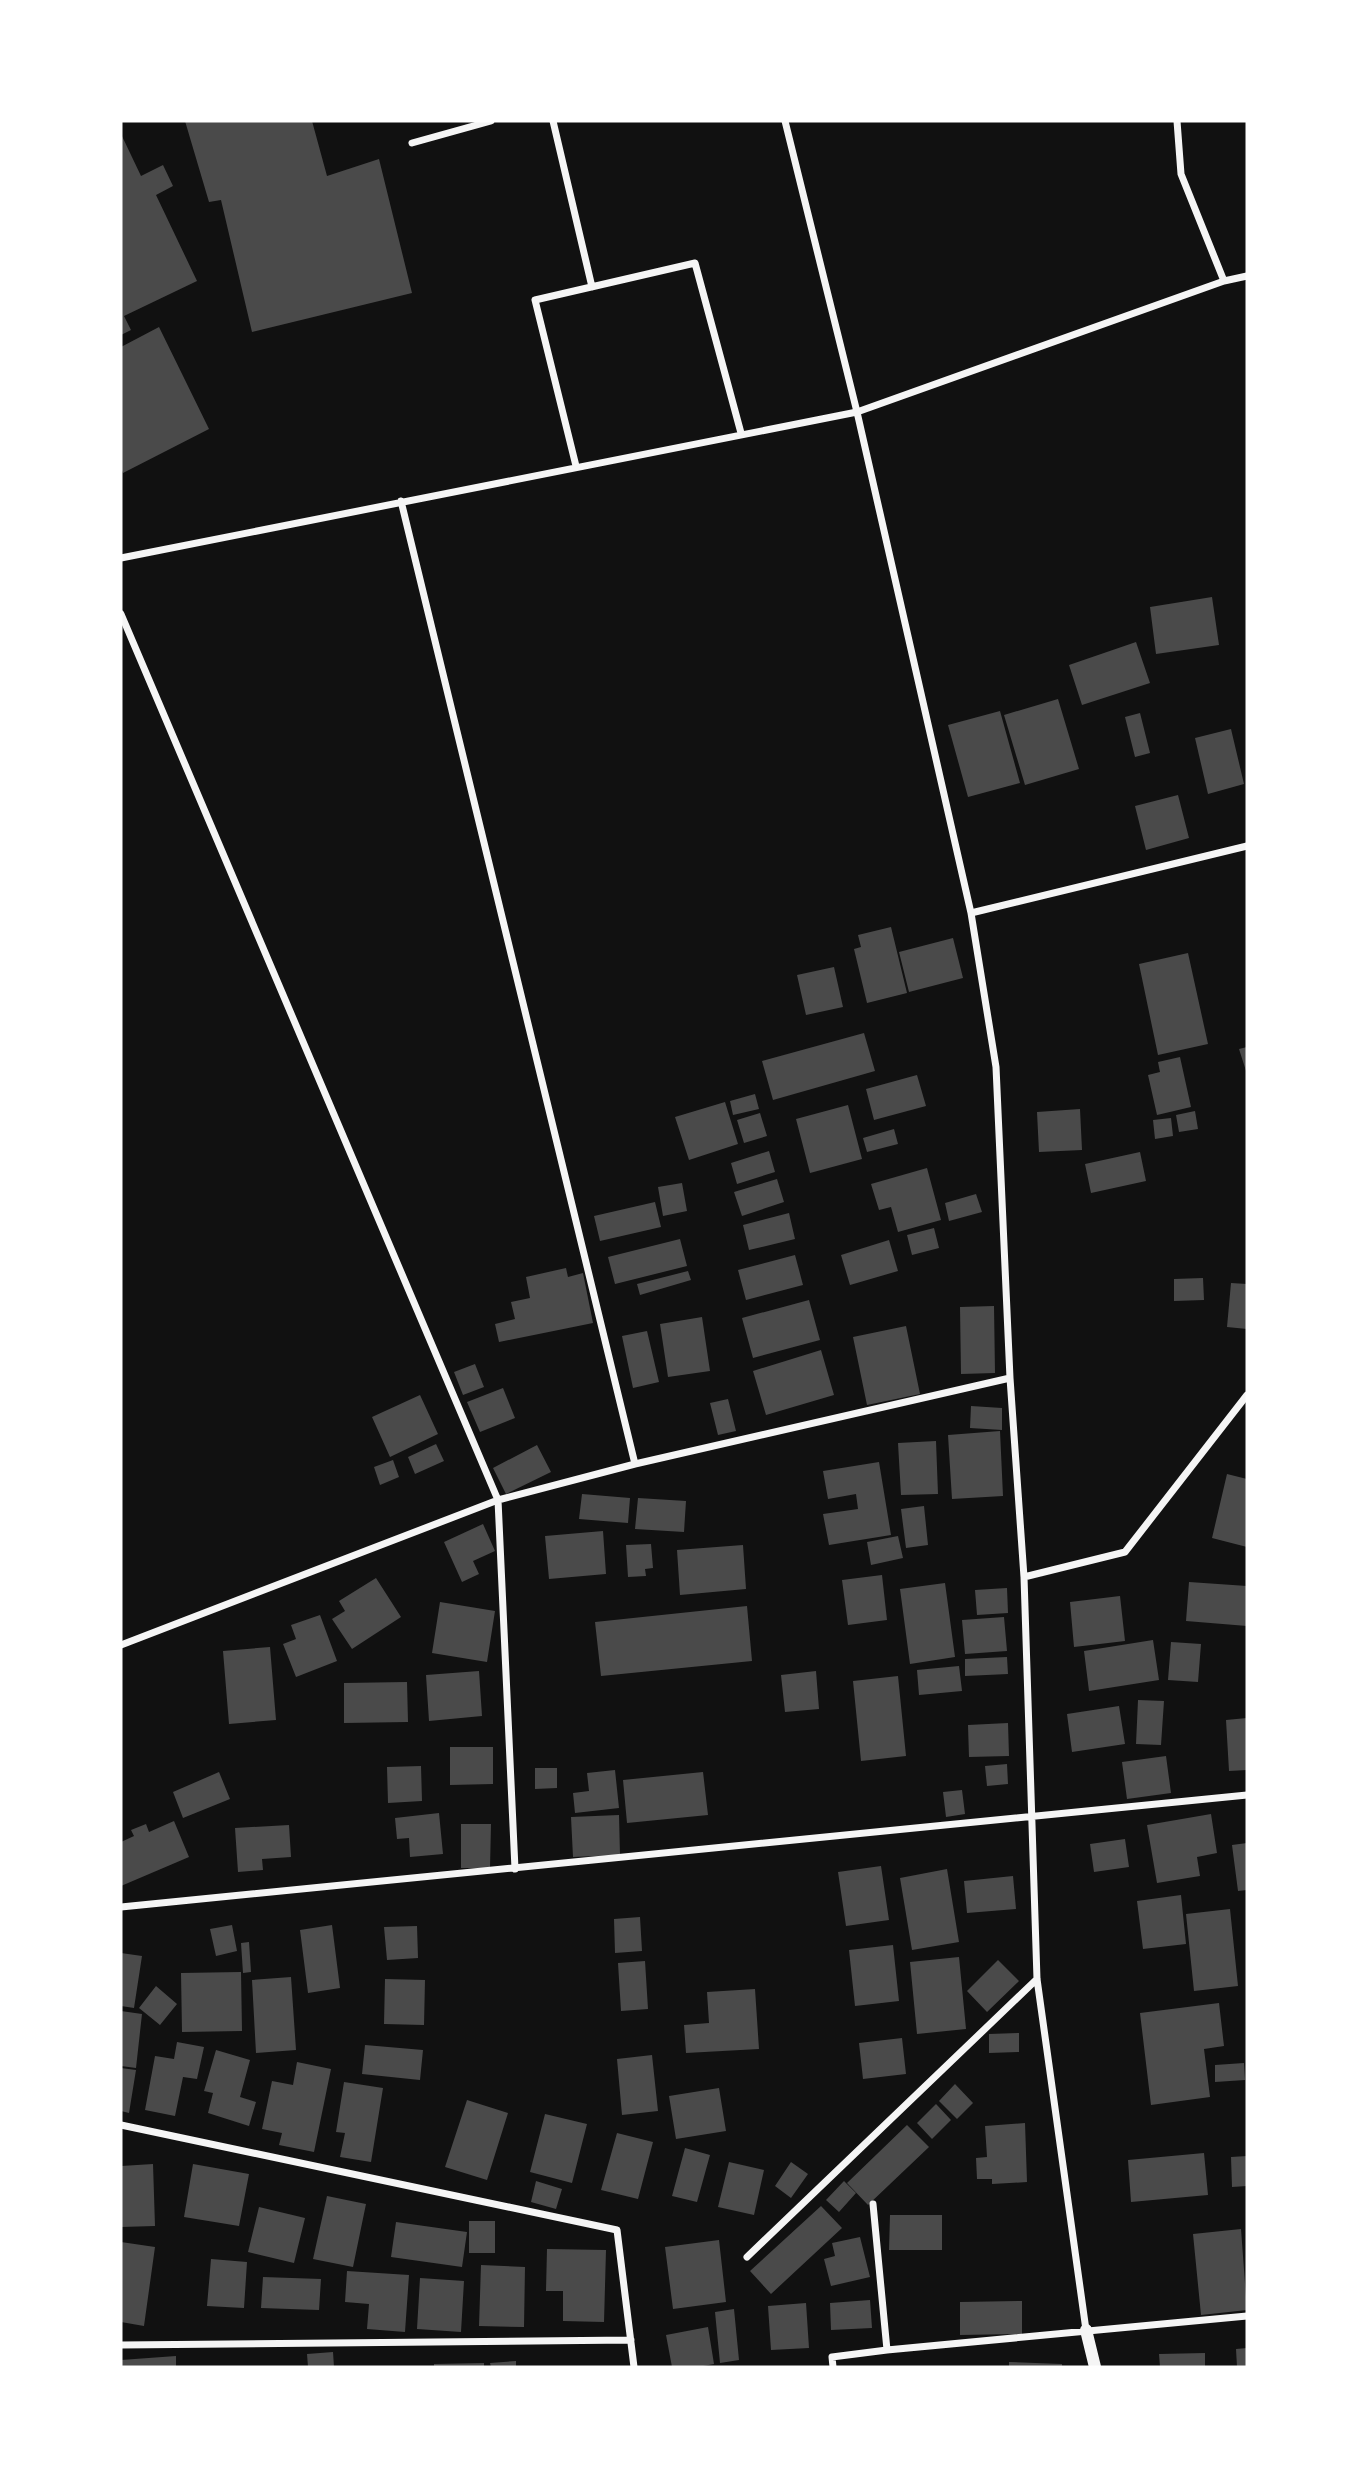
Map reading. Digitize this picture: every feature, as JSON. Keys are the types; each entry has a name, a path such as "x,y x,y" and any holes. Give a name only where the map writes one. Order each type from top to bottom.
{"street":[{"path":"412,143 491,121"},
{"path":"553,121 592,287"},
{"path":"785,121 858,412 971,913 996,1067 1010,1378 1024,1577 1037,1979 1086,2330 1095,2367"},
{"path":"1177,121 1181,174 1224,281"},
{"path":"576,466 535,300 695,263 741,433"},
{"path":"121,558 741,433 858,412 1224,281 1247,276"},
{"path":"401,501 635,1464"},
{"path":"121,614 498,1500 515,1869"},
{"path":"971,913 1247,846"},
{"path":"121,1645 498,1500 635,1464 1010,1378"},
{"path":"1024,1577 1125,1552 1247,1395"},
{"path":"121,1907 1247,1796"},
{"path":"747,2257 1037,1979"},
{"path":"121,2125 617,2230 634,2367"},
{"path":"873,2204 887,2350"},
{"path":"834,2367 832,2357 887,2350 1247,2316"},
{"path":"121,2345 631,2340"}],"building":[{"path":"185,121 312,121 327,176 379,159 412,293 252,332 221,200 209,202"},
{"path":"121,134 141,176 163,165 173,186 156,195 197,281 124,316 131,330 121,335"},
{"path":"159,327 209,429 123,473 121,347"},
{"path":"1212,597 1219,645 1156,654 1150,607"},
{"path":"1136,642 1150,683 1082,705 1069,665"},
{"path":"1058,699 1079,769 1025,785 1004,715"},
{"path":"1000,711 1020,783 968,797 948,725"},
{"path":"1140,713 1150,753 1135,757 1125,717"},
{"path":"1231,729 1244,784 1208,794 1195,738"},
{"path":"1178,795 1189,838 1146,850 1135,806"},
{"path":"891,927 907,993 867,1003 854,949 861,947 858,935"},
{"path":"953,938 963,978 909,992 899,952"},
{"path":"1188,953 1208,1044 1158,1055 1139,964"},
{"path":"834,967 843,1007 806,1015 797,975"},
{"path":"864,1033 875,1071 773,1100 762,1061"},
{"path":"1247,1047 1247,1074 1239,1049"},
{"path":"1180,1057 1191,1107 1157,1115 1148,1075 1160,1072 1158,1062"},
{"path":"917,1075 926,1106 874,1120 866,1089"},
{"path":"755,1094 759,1109 733,1115 730,1101"},
{"path":"725,1102 738,1144 689,1160 675,1117"},
{"path":"848,1105 862,1159 810,1173 796,1119"},
{"path":"1080,1109 1082,1150 1039,1152 1037,1112"},
{"path":"1195,1111 1198,1129 1179,1132 1176,1115"},
{"path":"760,1113 767,1136 744,1143 737,1120"},
{"path":"1171,1118 1173,1136 1155,1139 1153,1120"},
{"path":"894,1129 898,1144 867,1152 863,1138"},
{"path":"769,1151 775,1172 737,1184 731,1163"},
{"path":"1140,1152 1146,1181 1091,1193 1085,1164"},
{"path":"927,1168 941,1220 898,1232 891,1207 879,1210 871,1184"},
{"path":"777,1179 784,1202 742,1216 734,1192"},
{"path":"682,1183 687,1211 663,1216 658,1187"},
{"path":"976,1194 982,1212 949,1221 945,1203"},
{"path":"655,1202 661,1227 600,1241 594,1216"},
{"path":"789,1213 795,1239 749,1250 743,1225"},
{"path":"934,1228 939,1248 912,1255 907,1235"},
{"path":"680,1239 687,1266 615,1284 608,1257"},
{"path":"889,1240 898,1271 850,1285 841,1255"},
{"path":"795,1255 803,1285 746,1300 738,1270"},
{"path":"566,1268 568,1277 583,1273 593,1323 499,1342 495,1324 515,1319 511,1302 530,1298 526,1277"},
{"path":"688,1271 691,1280 640,1295 637,1284"},
{"path":"1203,1278 1204,1300 1174,1301 1174,1279"},
{"path":"1231,1283 1247,1284 1247,1329 1227,1327"},
{"path":"809,1300 820,1340 753,1358 742,1318"},
{"path":"994,1306 995,1373 961,1374 960,1307"},
{"path":"702,1317 710,1371 668,1377 660,1324"},
{"path":"906,1326 920,1394 867,1405 853,1337"},
{"path":"647,1331 659,1382 633,1388 622,1336"},
{"path":"821,1350 834,1395 766,1415 753,1371"},
{"path":"475,1364 484,1387 463,1395 454,1372"},
{"path":"503,1388 515,1418 480,1432 467,1402"},
{"path":"420,1395 438,1434 390,1457 372,1417"},
{"path":"728,1399 736,1431 718,1435 710,1403"},
{"path":"971,1406 1002,1408 1002,1430 970,1428"},
{"path":"1000,1431 1003,1496 952,1499 948,1435"},
{"path":"936,1441 938,1494 901,1495 898,1443"},
{"path":"436,1444 444,1461 415,1474 408,1457"},
{"path":"537,1445 551,1472 506,1494 493,1468"},
{"path":"393,1460 399,1477 380,1485 374,1467"},
{"path":"879,1462 891,1535 829,1545 823,1514 858,1509 856,1494 828,1499 823,1471"},
{"path":"1227,1474 1247,1479 1247,1547 1212,1538"},
{"path":"582,1494 630,1498 628,1523 579,1519"},
{"path":"638,1498 686,1501 684,1532 635,1529"},
{"path":"924,1506 928,1545 906,1548 901,1509"},
{"path":"483,1524 495,1551 473,1561 479,1574 462,1582 444,1542"},
{"path":"603,1531 606,1574 549,1579 545,1536"},
{"path":"898,1536 903,1558 871,1565 867,1542"},
{"path":"651,1544 653,1568 645,1569 646,1576 628,1577 626,1545"},
{"path":"743,1545 746,1589 680,1595 677,1550"},
{"path":"882,1575 887,1620 848,1625 842,1580"},
{"path":"376,1578 401,1617 352,1649 332,1619 345,1611 339,1601"},
{"path":"1189,1582 1247,1586 1247,1626 1186,1621"},
{"path":"945,1583 955,1657 910,1664 900,1589"},
{"path":"1007,1588 1008,1613 977,1615 975,1590"},
{"path":"1120,1596 1125,1641 1074,1647 1070,1602"},
{"path":"440,1602 495,1611 487,1662 432,1653"},
{"path":"747,1606 752,1661 601,1676 595,1622"},
{"path":"320,1615 337,1661 296,1677 283,1644 296,1639 291,1625"},
{"path":"1004,1617 1007,1651 965,1654 962,1620"},
{"path":"1153,1640 1159,1680 1089,1691 1084,1651"},
{"path":"1171,1642 1201,1644 1198,1682 1168,1680"},
{"path":"270,1647 276,1720 229,1724 223,1651"},
{"path":"1007,1657 1008,1674 965,1676 965,1659"},
{"path":"959,1666 962,1691 919,1695 917,1670"},
{"path":"479,1671 482,1716 429,1721 426,1675"},
{"path":"816,1671 819,1709 785,1712 781,1675"},
{"path":"898,1676 906,1756 861,1761 853,1681"},
{"path":"407,1682 408,1722 344,1723 344,1683"},
{"path":"1138,1700 1164,1701 1161,1745 1136,1744"},
{"path":"1119,1706 1125,1744 1072,1752 1067,1714"},
{"path":"1247,1718 1247,1770 1229,1771 1226,1720"},
{"path":"1008,1723 1009,1756 969,1757 968,1725"},
{"path":"450,1747 493,1747 493,1784 450,1785"},
{"path":"1166,1756 1171,1793 1127,1799 1122,1762"},
{"path":"1007,1764 1008,1784 987,1786 985,1766"},
{"path":"421,1766 422,1801 388,1803 387,1767"},
{"path":"535,1768 557,1768 557,1788 535,1789"},
{"path":"615,1770 619,1808 575,1813 573,1793 589,1791 587,1773"},
{"path":"219,1772 230,1799 183,1818 173,1792"},
{"path":"703,1772 708,1815 627,1823 623,1780"},
{"path":"962,1790 965,1814 946,1817 943,1792"},
{"path":"439,1813 443,1854 410,1857 409,1838 397,1839 395,1818"},
{"path":"1211,1814 1217,1853 1197,1857 1200,1876 1157,1883 1147,1825"},
{"path":"619,1815 620,1855 573,1857 571,1817"},
{"path":"174,1821 189,1857 121,1886 121,1842 134,1836 131,1830 146,1824 149,1832"},
{"path":"461,1824 491,1824 490,1868 461,1868"},
{"path":"289,1825 291,1857 262,1859 263,1870 238,1872 235,1828"},
{"path":"1125,1839 1129,1867 1094,1872 1090,1844"},
{"path":"1247,1843 1247,1890 1238,1891 1232,1845"},
{"path":"881,1866 889,1920 846,1926 838,1872"},
{"path":"947,1869 959,1942 912,1950 900,1878"},
{"path":"1013,1876 1016,1909 967,1913 964,1881"},
{"path":"1181,1895 1186,1944 1143,1949 1137,1901"},
{"path":"1230,1909 1238,1986 1194,1991 1186,1914"},
{"path":"640,1917 642,1951 615,1953 614,1919"},
{"path":"232,1925 237,1951 216,1956 210,1929"},
{"path":"332,1925 340,1988 308,1993 300,1930"},
{"path":"417,1926 418,1958 387,1960 384,1927"},
{"path":"249,1942 251,1972 243,1973 241,1943"},
{"path":"893,1945 899,2001 855,2006 849,1950"},
{"path":"121,1953 142,1956 134,2008 121,2006"},
{"path":"959,1957 966,2029 917,2034 910,1962"},
{"path":"998,1960 1019,1981 987,2012 967,1991"},
{"path":"645,1961 648,2009 621,2011 618,1963"},
{"path":"241,1972 242,2031 182,2032 181,1973"},
{"path":"291,1977 296,2050 256,2053 252,1980"},
{"path":"385,1979 425,1980 424,2025 384,2024"},
{"path":"156,1986 177,2004 160,2025 139,2008"},
{"path":"755,1989 759,2049 686,2053 684,2025 709,2023 707,1992"},
{"path":"1219,2003 1224,2046 1204,2049 1210,2097 1151,2105 1140,2013"},
{"path":"121,2011 142,2014 136,2068 121,2066"},
{"path":"1019,2033 1019,2052 989,2053 989,2034"},
{"path":"902,2038 906,2074 863,2079 859,2043"},
{"path":"177,2042 204,2047 197,2079 183,2077 175,2116 145,2110 155,2056 174,2059"},
{"path":"365,2045 423,2050 420,2080 362,2074"},
{"path":"216,2050 250,2060 240,2097 256,2102 249,2126 208,2113 213,2093 204,2091"},
{"path":"652,2055 658,2111 622,2115 617,2059"},
{"path":"297,2062 331,2069 314,2152 279,2145 282,2133 262,2129 272,2081 293,2085"},
{"path":"1244,2063 1245,2080 1215,2082 1215,2065"},
{"path":"121,2068 136,2070 129,2113 121,2111"},
{"path":"344,2082 383,2088 371,2162 340,2157 345,2133 336,2132"},
{"path":"955,2084 973,2103 957,2119 939,2101"},
{"path":"719,2088 726,2131 676,2139 669,2096"},
{"path":"467,2100 508,2113 487,2180 445,2167"},
{"path":"936,2104 951,2120 932,2139 917,2123"},
{"path":"545,2114 587,2124 572,2183 530,2172"},
{"path":"1025,2123 1027,2182 992,2184 992,2179 977,2179 976,2158 987,2157 985,2126"},
{"path":"907,2125 929,2147 868,2205 847,2183"},
{"path":"617,2133 653,2142 638,2199 601,2190"},
{"path":"685,2148 710,2155 697,2202 672,2196"},
{"path":"1204,2153 1208,2195 1131,2202 1128,2160"},
{"path":"1247,2156 1247,2186 1232,2187 1231,2157"},
{"path":"729,2162 764,2170 754,2215 718,2207"},
{"path":"791,2162 808,2174 791,2198 775,2186"},
{"path":"153,2164 155,2226 121,2227 121,2166"},
{"path":"193,2164 249,2174 239,2226 184,2217"},
{"path":"536,2181 562,2189 556,2209 531,2202"},
{"path":"844,2181 856,2193 839,2212 826,2200"},
{"path":"327,2196 366,2204 353,2267 313,2259"},
{"path":"821,2206 842,2228 771,2294 750,2271"},
{"path":"259,2207 305,2218 294,2263 248,2252"},
{"path":"890,2215 942,2215 942,2250 889,2250"},
{"path":"469,2221 495,2221 495,2253 469,2253"},
{"path":"396,2222 467,2232 462,2267 391,2257"},
{"path":"1241,2229 1247,2310 1201,2315 1193,2234"},
{"path":"860,2237 870,2277 831,2286 824,2259 835,2256 832,2243"},
{"path":"719,2240 726,2302 673,2309 665,2247"},
{"path":"121,2242 155,2247 144,2326 121,2322"},
{"path":"547,2249 606,2250 604,2322 563,2321 563,2291 546,2291"},
{"path":"211,2259 247,2262 244,2308 207,2306"},
{"path":"481,2265 525,2267 524,2327 479,2326"},
{"path":"347,2271 409,2275 405,2332 367,2329 369,2304 345,2302"},
{"path":"263,2277 321,2279 319,2310 261,2308"},
{"path":"420,2278 464,2281 461,2332 417,2329"},
{"path":"870,2300 872,2328 831,2330 830,2303"},
{"path":"1022,2301 1022,2334 960,2335 960,2302"},
{"path":"806,2303 809,2348 771,2350 768,2306"},
{"path":"734,2309 739,2360 720,2363 715,2312"},
{"path":"708,2327 714,2364 672,2367 666,2335"},
{"path":"1247,2348 1247,2367 1237,2367 1236,2349"},
{"path":"333,2352 334,2367 308,2367 307,2354"},
{"path":"1205,2353 1205,2367 1160,2367 1159,2354"},
{"path":"176,2356 176,2367 121,2367 121,2360"},
{"path":"516,2361 516,2367 491,2367 490,2363"},
{"path":"1009,2362 1062,2364 1062,2367 1009,2367"},
{"path":"484,2363 484,2367 434,2367 434,2364"}]}
